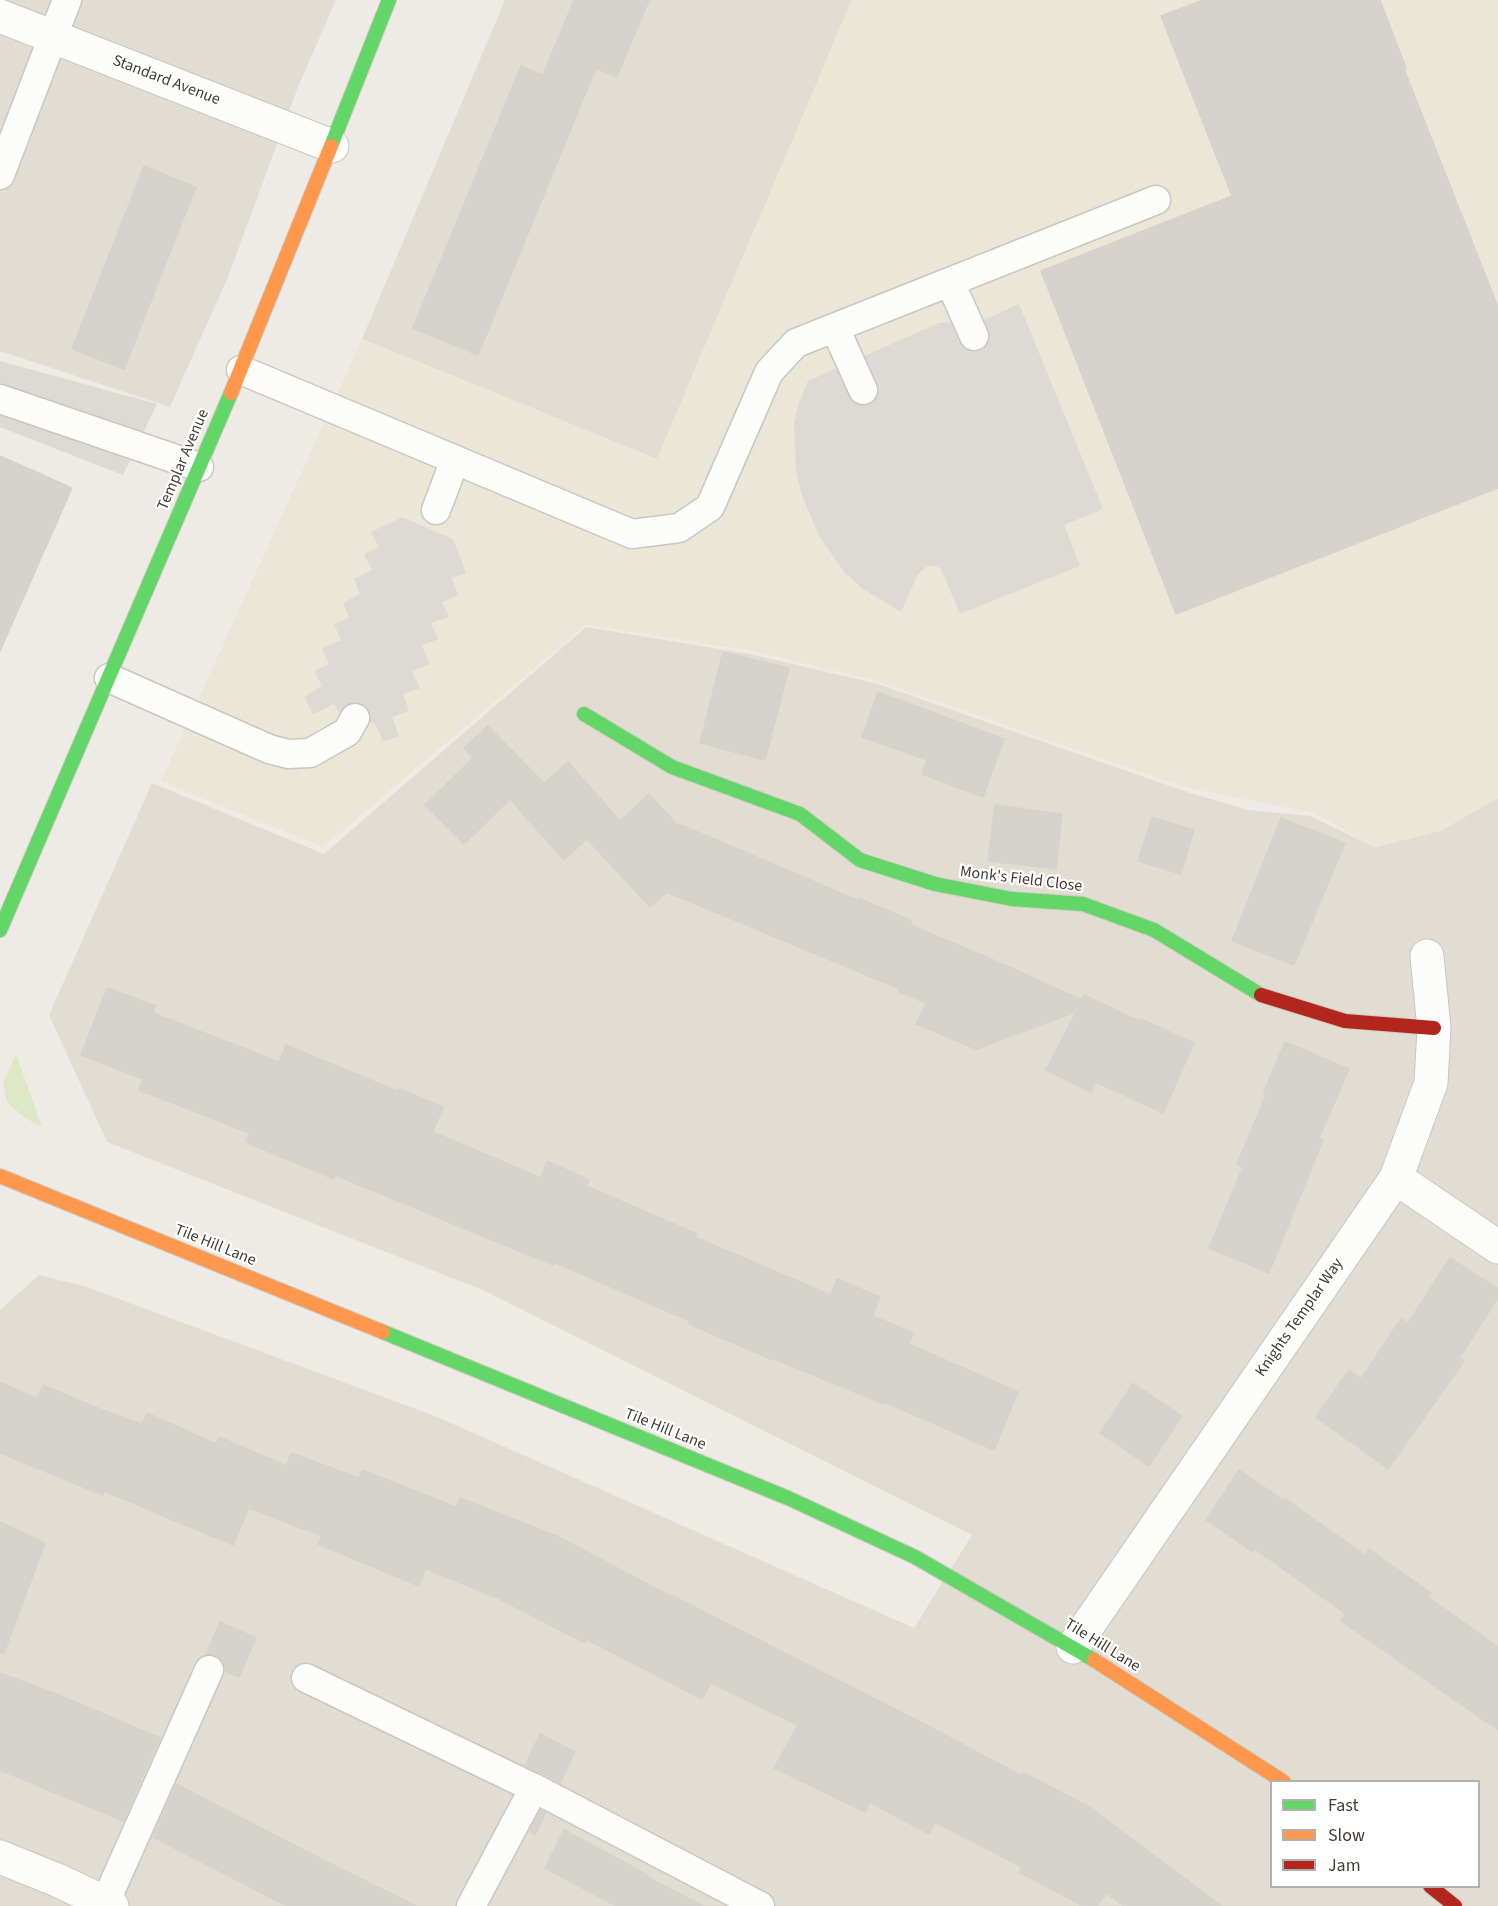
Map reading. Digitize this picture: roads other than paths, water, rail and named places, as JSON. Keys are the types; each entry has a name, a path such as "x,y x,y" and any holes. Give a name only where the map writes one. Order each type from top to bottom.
{"street":[{"name":"Templar Avenue","path":"0,930 241,370 389,0"},
{"name":"Standard Avenue","path":"0,16 332,146"},
{"name":"Monk's Field Close","path":"584,714 672,767 800,814 860,860 935,884 1012,899 1083,904 1154,930 1262,996 1345,1021 1434,1028"},
{"name":"Knights Templar Way","path":"1073,1647 1396,1178 1431,1083 1434,1028 1427,956"},
{"name":"Tile Hill Lane","path":"0,1176 788,1498 915,1557 1073,1647 1281,1780"},
{"path":"1396,1178 1498,1247"},
{"path":"0,1857 108,1904"},
{"path":"1431,1888 1455,1906"}],"lane":[{"path":"0,175 67,0"},
{"path":"241,370 632,534 679,528 710,507 769,372 796,344 1156,201"},
{"path":"950,282 974,336"},
{"path":"835,328 862,390"},
{"path":"0,399 199,466"},
{"path":"436,510 455,459"},
{"path":"109,678 269,749 288,754 310,753 347,732 354,718"},
{"path":"108,1904 209,1670"},
{"path":"306,1678 534,1788 760,1906"},
{"path":"471,1906 534,1788"}]}
